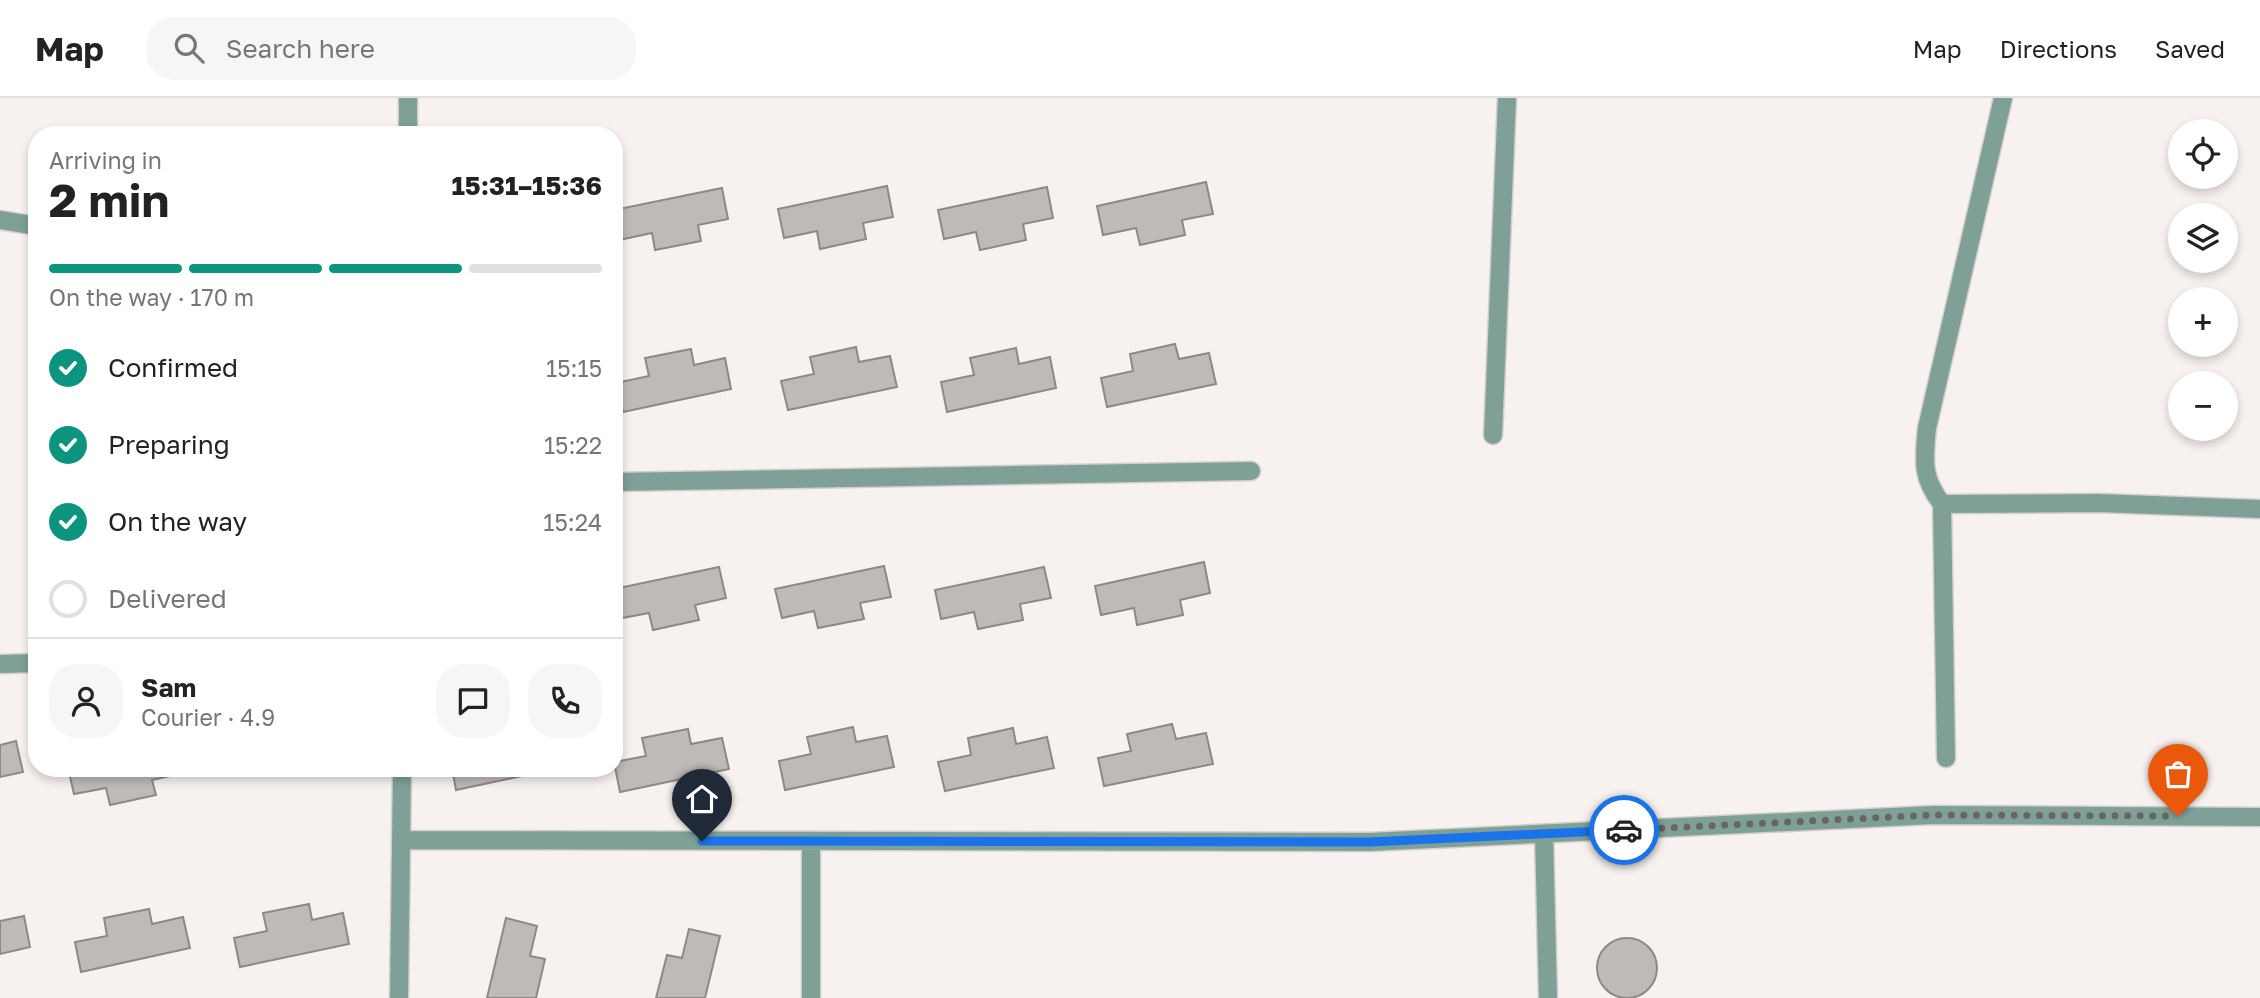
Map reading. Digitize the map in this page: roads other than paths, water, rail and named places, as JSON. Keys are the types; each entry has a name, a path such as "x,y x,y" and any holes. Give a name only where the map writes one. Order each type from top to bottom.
{"street":[{"path":"408,98 408,126"},
{"path":"1493,435 1507,98"},
{"path":"1946,758 1942,504 1931,490 1924,466 1927,428 2003,98"},
{"path":"0,220 28,225"},
{"path":"623,482 1251,471"},
{"path":"1942,504 1968,506 2099,503 2260,509"},
{"path":"0,664 28,663"},
{"path":"399,998 402,777"},
{"path":"401,840 1369,842 1933,815 2260,817"},
{"path":"1544,834 1548,998"},
{"path":"811,841 811,998"}]}
